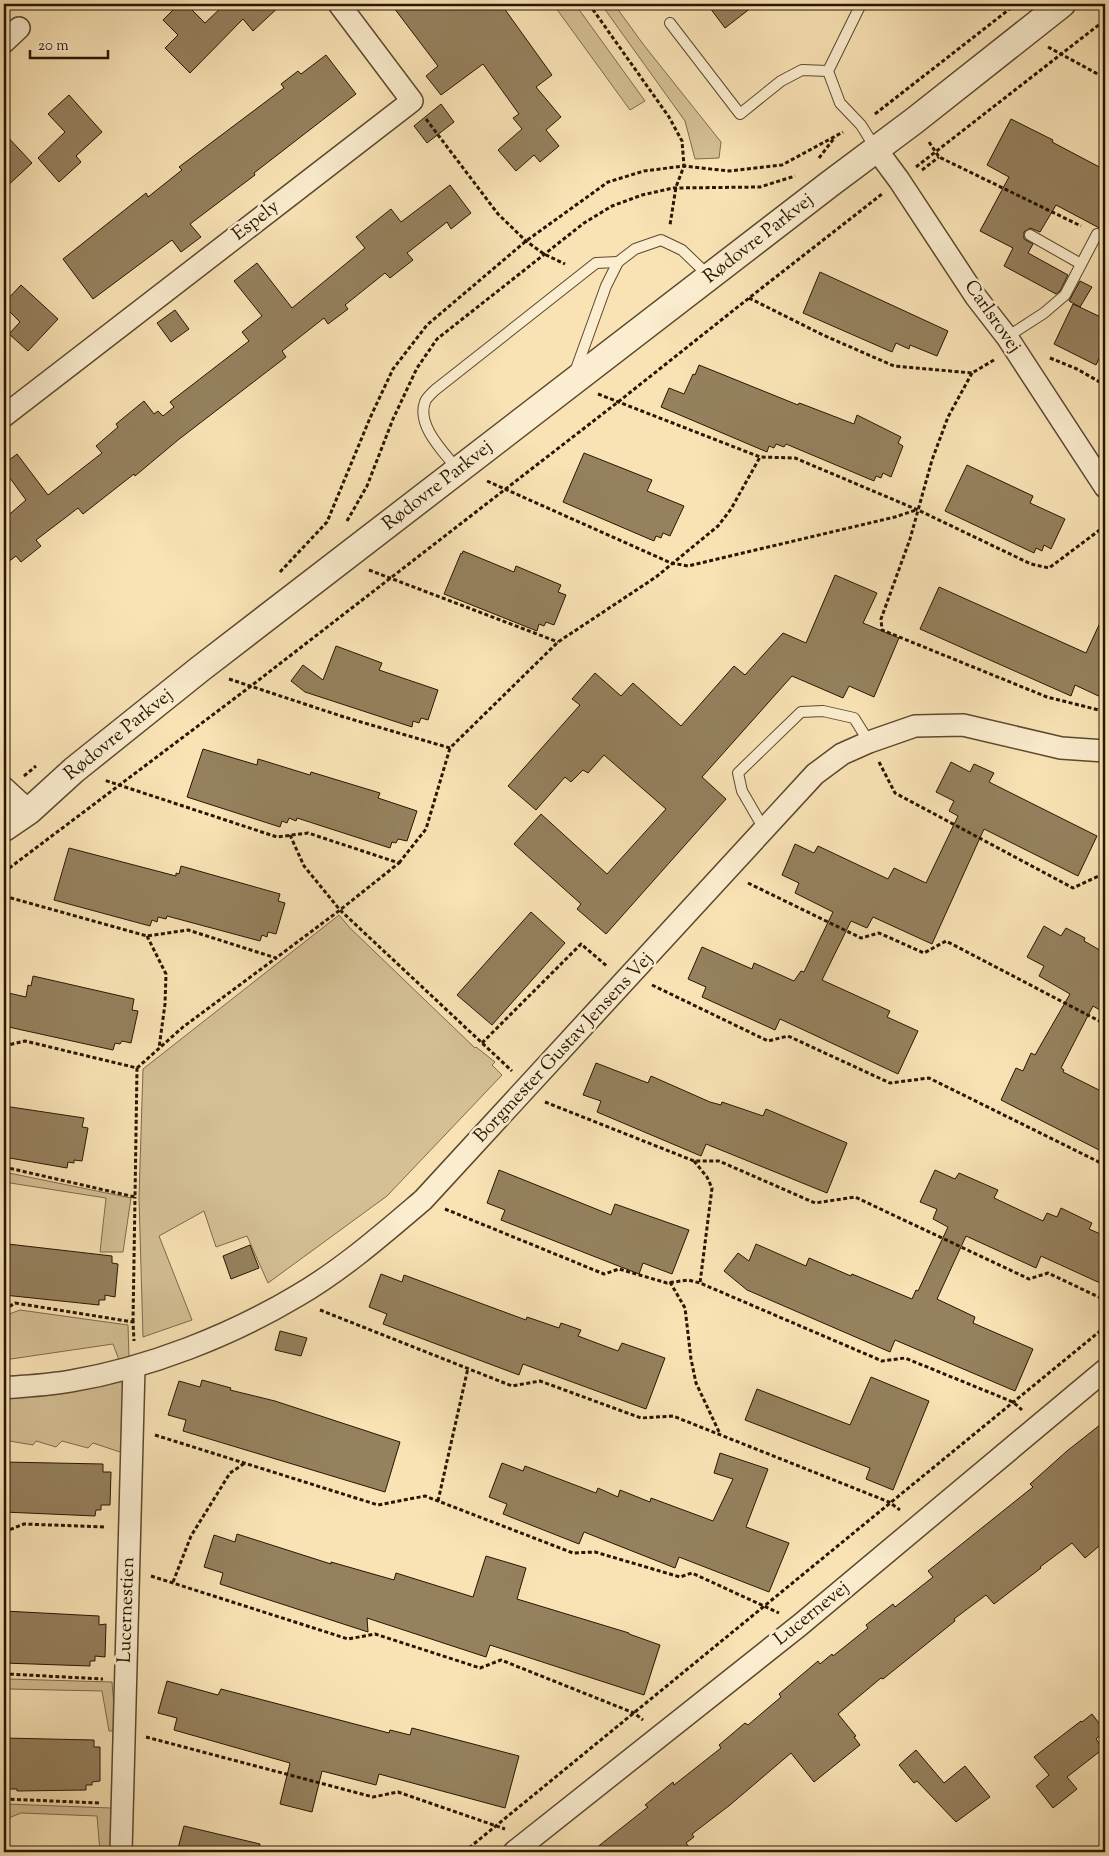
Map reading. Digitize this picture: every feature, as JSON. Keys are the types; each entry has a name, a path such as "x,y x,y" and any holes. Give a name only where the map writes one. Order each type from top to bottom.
{"street":[{"path":"339,4 412,101"},
{"name":"Rødovre Parkvej","path":"4,828 29,811 74,770 200,669 914,121 1062,4"},
{"name":"Espely","path":"4,416 412,101"},
{"name":"Carlsrovej","path":"876,149 899,180 976,297 1026,366 1105,487"},
{"name":"Borgmester Gustav Jensens Vej","path":"4,1388 71,1381 134,1367 231,1332 298,1296 362,1252 423,1200 815,774 842,754 868,742 915,726 963,725 1061,748 1105,751"},
{"path":"4,788 29,811"},
{"name":"Lucernestien","path":"121,1852 134,1367"},
{"name":"Lucernevej","path":"514,1852 664,1735 800,1625 1105,1370"}],"lane":[{"path":"861,4 828,70 840,103 861,125 876,149"},
{"path":"670,24 740,114 781,81 802,70 828,70"},
{"path":"1010,343 1065,295 1097,234"},
{"path":"1030,236 1081,264"},
{"path":"571,384 606,286 618,262 635,249 661,240 682,250 710,277"},
{"path":"458,470 429,432 424,420 425,402 435,390 596,263 618,262"},
{"path":"764,829 742,791 738,773 801,712 823,711 854,718 868,742"}],"path":[{"path":"589,4 669,117 682,141 684,166 676,187 667,243"},
{"path":"813,164 837,135 861,125 1016,4"},
{"path":"4,872 118,784 251,686 618,402 1105,20"},
{"path":"1023,34 1105,78"},
{"path":"412,101 498,214 526,241 544,254 584,272"},
{"path":"914,121 938,157 1097,234"},
{"path":"676,187 760,187 798,175"},
{"path":"749,298 823,335 894,366 972,373"},
{"path":"1010,343 972,373 948,417 932,460 910,539 881,619 882,630 1047,697 1104,711 1105,717"},
{"path":"1026,366 1048,357 1077,369 1105,385"},
{"path":"571,384 760,457 795,458 918,510 1032,564 1049,568 1105,526"},
{"path":"134,1367 133,1322 138,1068 183,1027 340,910 399,863 426,829 450,748 558,642 656,577 718,526 731,509 760,457"},
{"path":"458,470 671,563 688,566 918,510"},
{"path":"342,560 558,642"},
{"path":"200,669 344,717 450,748"},
{"path":"868,742 895,793 1073,888 1105,873"},
{"path":"74,770 277,836 308,832 399,863"},
{"path":"290,835 304,866 340,910 482,1043 526,1090 694,1161 719,1161 815,1203 855,1196 1030,1278 1048,1273 1105,1300"},
{"path":"725,872 861,938 879,933 924,953 946,941 1105,1024"},
{"path":"4,896 147,936 188,930 276,958"},
{"path":"147,936 166,974 165,1004 159,1049"},
{"path":"482,1043 581,944 629,978 768,1042 788,1036 890,1083 929,1078 1105,1165"},
{"path":"4,1046 26,1041 138,1068"},
{"path":"694,1161 707,1177 712,1188 700,1283"},
{"path":"4,1167 135,1197"},
{"path":"423,1200 604,1274 619,1269 666,1283 688,1280 700,1283 882,1360 905,1358 1014,1402 1038,1427"},
{"path":"670,1282 685,1308 696,1383 720,1435"},
{"path":"298,1296 314,1307 512,1386 540,1381 641,1418 673,1416 889,1502 920,1525"},
{"path":"4,1310 15,1303 133,1322"},
{"path":"464,1852 1105,1327"},
{"path":"438,1501 468,1368"},
{"path":"132,1428 378,1505 425,1496 573,1553 595,1552 680,1577 692,1573 765,1605 800,1625"},
{"path":"173,1582 191,1536 230,1473 245,1463"},
{"path":"4,1532 24,1524 130,1528"},
{"path":"128,1569 348,1639 375,1634 480,1668 501,1660 634,1713 664,1735"},
{"path":"4,1676 7,1674 126,1680"},
{"path":"124,1731 373,1797 398,1792 532,1838"},
{"path":"4,1799 122,1804"}],"shaded area":[{"path":"553,4 575,4 645,101 630,110"},
{"path":"601,4 614,4 643,44 721,142 719,158 695,159 685,121"},
{"path":"339,915 350,928 475,1048 495,1062 492,1065 502,1075 387,1196 268,1283 247,1236 216,1247 204,1211 159,1236 192,1320 143,1337 139,1198 143,1069"},
{"path":"4,1172 131,1198 123,1252 100,1252 106,1198 4,1182"},
{"path":"20,1310 128,1325 129,1358 119,1360 113,1344 4,1360 4,1316"},
{"path":"123,1381 123,1453 93,1443 88,1448 62,1441 56,1447 36,1441 33,1445 4,1440 4,1393 73,1391"},
{"path":"4,1680 112,1682 116,1731 109,1731 102,1691 9,1689 4,1692"},
{"path":"5,1804 111,1808 111,1852 100,1852 97,1816 21,1813 4,1820"}],"building":[{"path":"179,4 186,4 205,23 225,4 282,4 253,31 243,19 190,73 165,48 178,35 163,20"},
{"path":"391,4 501,4 552,75 536,87 561,117 546,130 559,146 540,162 534,155 516,171 498,150 522,129 513,118 519,114 483,64 441,95 426,76 438,66"},
{"path":"707,4 756,4 725,28"},
{"path":"326,55 356,94 190,224 201,237 181,252 172,240 93,299 63,259 146,193 148,197 182,170 179,167 284,88 281,84 298,71 301,74"},
{"path":"69,95 102,132 76,156 81,162 59,182 38,158 65,132 48,114"},
{"path":"441,104 454,122 427,143 414,126"},
{"path":"1011,119 1053,140 1052,142 1105,170 1105,231 1056,205 1040,232 1030,228 1024,232 1024,239 1033,244 1028,253 1068,275 1060,291 1056,294 1004,266 1013,248 980,231 1009,177 987,165"},
{"path":"4,133 32,163 4,189"},
{"path":"450,185 471,213 451,229 447,222 407,253 413,260 390,278 385,273 345,305 348,309 328,324 324,318 282,351 286,357 178,440 135,476 134,474 83,514 78,508 36,540 41,546 21,562 16,556 4,565 4,519 26,500 4,470 4,464 17,454 48,495 102,453 96,446 118,427 116,424 144,401 154,414 158,411 163,416 174,407 170,402 249,341 242,332 262,316 234,281 257,263 292,308 365,248 356,237 391,209 401,222"},
{"path":"820,272 948,331 937,356 910,345 909,349 896,343 892,352 803,313"},
{"path":"1080,281 1092,287 1080,307 1069,301"},
{"path":"21,285 58,319 28,351 9,334 20,322 4,306 4,303"},
{"path":"1073,304 1105,319 1105,346 1096,365 1054,344"},
{"path":"175,310 189,329 171,342 157,323"},
{"path":"699,365 798,405 799,403 802,404 854,424 857,415 901,437 898,443 903,446 891,477 883,473 881,478 876,476 874,481 786,444 784,447 776,444 774,448 769,446 767,452 661,407 669,388 684,394"},
{"path":"584,453 652,480 647,491 684,506 670,536 663,533 661,538 656,536 654,541 563,502"},
{"path":"967,465 1033,496 1030,503 1065,519 1051,549 1044,545 1042,551 1036,548 1034,553 945,511"},
{"path":"463,551 514,572 516,566 561,585 558,592 566,595 554,625 546,622 544,626 539,624 537,631 444,594"},
{"path":"835,575 877,593 863,623 899,638 874,697 849,686 843,698 792,676 702,777 726,799 606,934 577,909 581,904 514,844 541,814 607,874 666,809 604,755 588,773 583,770 571,782 565,777 536,810 508,786 580,705 572,699 595,673 621,696 633,683 681,726 734,666 745,675 783,633 806,643"},
{"path":"939,587 1086,653 1105,612 1105,699 1075,685 1071,696 920,629"},
{"path":"336,646 382,663 379,670 438,690 428,720 421,718 419,723 413,721 412,727 305,692 291,681 303,665 323,680"},
{"path":"203,749 257,765 258,759 310,775 311,772 380,793 378,798 417,811 407,841 398,839 396,843 392,842 390,848 297,818 296,821 289,818 287,823 282,821 280,827 187,797"},
{"path":"951,762 970,772 974,764 994,773 989,782 1097,836 1078,876 984,829 932,944 873,917 867,928 851,921 822,980 890,1011 887,1017 918,1031 898,1074 780,1019 775,1030 702,997 706,987 688,979 702,947 752,969 754,963 794,981 801,971 804,972 833,912 795,893 799,883 782,875 795,844 814,853 818,846 888,879 894,868 926,883 958,816 949,811 954,801 936,792"},
{"path":"69,848 176,876 176,873 179,874 181,866 280,894 278,901 285,903 276,934 268,932 267,937 262,935 260,941 167,916 166,919 158,917 157,922 152,920 150,926 54,900"},
{"path":"531,912 565,943 492,1025 457,995"},
{"path":"1044,926 1061,936 1066,928 1085,938 1084,941 1105,953 1105,1013 1093,1006 1061,1068 1064,1070 1063,1072 1105,1093 1105,1153 1001,1100 1016,1068 1023,1071 1031,1053 1035,1055 1070,994 1039,976 1044,966 1027,957"},
{"path":"33,976 134,999 132,1010 138,1011 131,1043 122,1041 120,1044 115,1043 113,1050 4,1026 4,992 26,997 28,985 31,986"},
{"path":"596,1063 648,1083 651,1076 721,1105 722,1102 763,1116 766,1109 847,1143 827,1193 706,1144 701,1156 597,1112 601,1101 583,1095"},
{"path":"4,1106 84,1118 82,1127 88,1128 82,1161 74,1160 74,1163 68,1162 67,1168 4,1157"},
{"path":"499,1170 611,1215 615,1204 689,1230 672,1274 643,1263 639,1274 501,1220 505,1210 487,1203"},
{"path":"935,1170 955,1179 959,1173 998,1190 994,1198 1043,1221 1047,1213 1057,1217 1061,1208 1092,1223 1089,1229 1105,1236 1105,1272 1100,1283 1041,1256 1036,1268 966,1236 937,1299 975,1317 973,1323 1033,1349 1015,1391 895,1340 890,1352 747,1290 724,1271 738,1253 749,1261 756,1244 806,1266 809,1258 912,1299 916,1290 918,1291 948,1227 933,1219 937,1209 920,1202"},
{"path":"8,1244 112,1256 112,1263 118,1264 115,1297 105,1295 105,1300 99,1300 99,1305 4,1295 4,1264"},
{"path":"250,1245 259,1268 231,1279 223,1256"},
{"path":"381,1274 402,1282 404,1275 526,1320 527,1317 559,1328 561,1323 581,1330 578,1336 618,1351 622,1343 665,1358 646,1409 523,1364 519,1375 383,1324 387,1314 369,1307"},
{"path":"280,1331 307,1338 301,1356 275,1350"},
{"path":"871,1377 929,1401 893,1490 866,1479 870,1468 745,1420 757,1389 850,1425"},
{"path":"202,1380 231,1388 230,1390 275,1401 400,1442 385,1492 183,1431 186,1420 168,1415 179,1381 200,1387"},
{"path":"1105,1421 1105,1541 1085,1558 1072,1543 994,1604 986,1595 954,1619 955,1621 883,1679 881,1678 838,1714 856,1736 854,1737 860,1745 814,1782 791,1753 730,1805 692,1834 694,1837 686,1843 693,1852 591,1852 648,1807 645,1805 673,1782 674,1785 721,1748 719,1745 745,1723 748,1725 781,1697 779,1694 818,1661 820,1664 832,1654 833,1656 868,1628 866,1625 893,1604 895,1607 933,1577 928,1571 1033,1487 1030,1484"},
{"path":"720,1453 768,1469 746,1527 789,1543 769,1592 679,1557 675,1568 584,1532 579,1544 503,1514 507,1504 489,1497 502,1463 523,1471 525,1466 596,1493 598,1488 618,1497 620,1490 650,1502 651,1498 713,1521 733,1479 714,1473"},
{"path":"4,1462 103,1464 103,1472 111,1472 110,1505 101,1505 101,1510 96,1510 95,1516 4,1512"},
{"path":"237,1534 331,1564 331,1562 394,1580 396,1573 473,1597 486,1556 526,1568 517,1599 629,1633 660,1645 644,1695 490,1645 486,1657 367,1618 368,1632 220,1584 223,1573 204,1567 214,1535 235,1542"},
{"path":"4,1611 99,1616 99,1625 106,1624 105,1657 95,1656 95,1661 90,1661 90,1666 4,1663"},
{"path":"167,1681 218,1695 221,1689 389,1733 390,1730 410,1735 412,1728 519,1756 505,1808 379,1774 376,1785 322,1771 312,1812 280,1804 290,1763 174,1730 177,1718 158,1713"},
{"path":"1092,1714 1105,1731 1096,1739 1103,1749 1067,1777 1077,1789 1053,1808 1036,1786 1049,1775 1034,1757"},
{"path":"4,1738 94,1740 94,1747 100,1747 100,1781 92,1782 92,1785 86,1785 86,1790 17,1791 17,1789 4,1789"},
{"path":"916,1750 944,1783 965,1766 990,1797 956,1822 917,1781 914,1783 899,1765"},
{"path":"184,1826 260,1844 259,1852 177,1852"}]}
